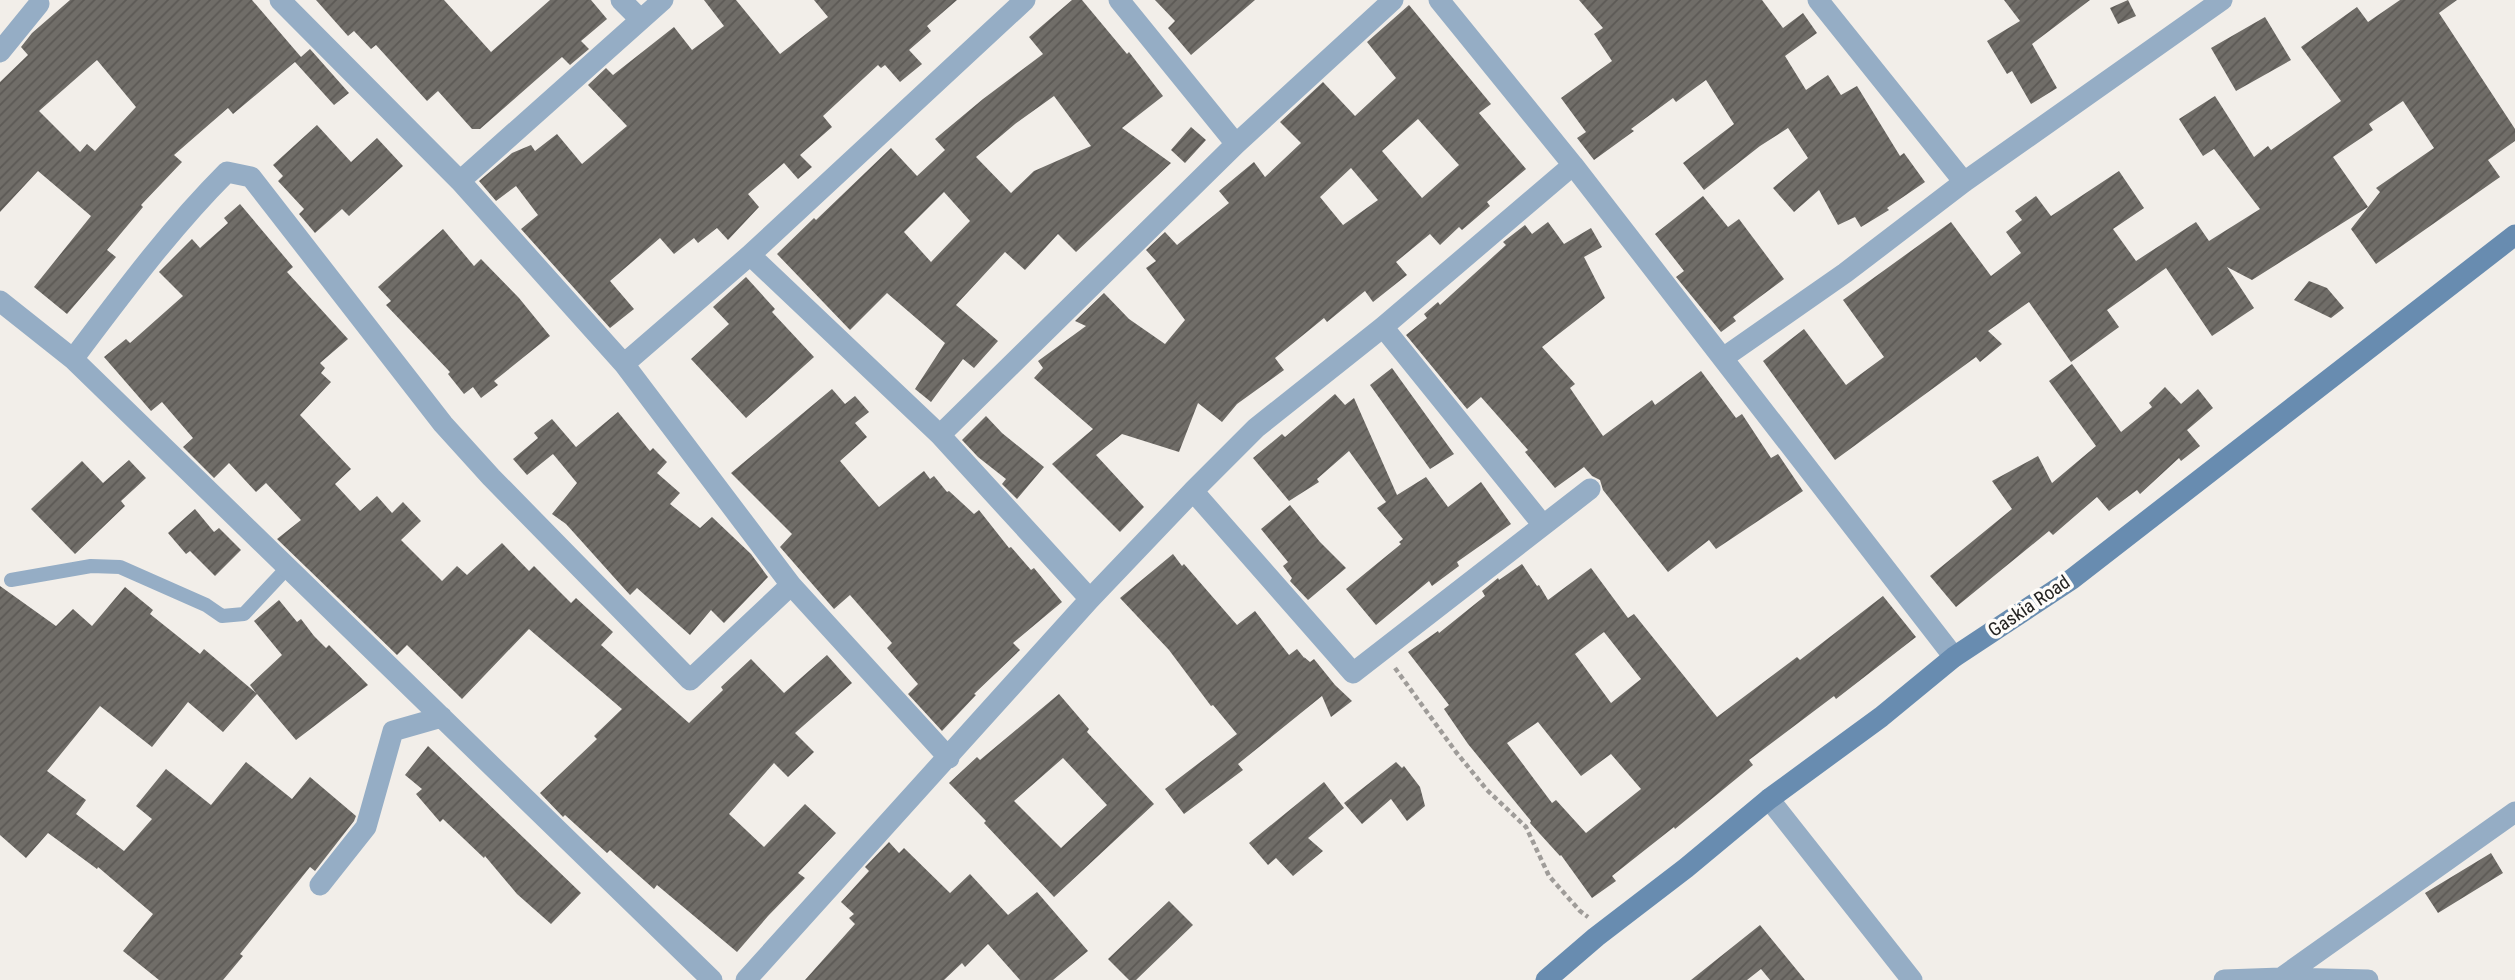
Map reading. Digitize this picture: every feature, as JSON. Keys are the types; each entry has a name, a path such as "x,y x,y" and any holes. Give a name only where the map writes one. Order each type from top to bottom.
{"main road":[{"name":"Gaskia Road","path":"1546,980 1769,799 1881,717 1954,657 2071,579 2515,235"}],"street":[{"path":"280,0 460,181 624,364 791,585 949,758"},
{"path":"621,0 640,19"},
{"path":"460,181 663,0"},
{"path":"624,364 750,255 1025,0"},
{"path":"1119,0 1236,144"},
{"path":"940,435 1236,144 1393,0"},
{"path":"1439,0 1573,165 1954,657"},
{"path":"1818,0 1964,182"},
{"path":"1723,358 1845,274 1964,182 2222,0"},
{"path":"0,52 39,4"},
{"path":"746,980 1090,599 1256,428 1383,327 1573,165"},
{"path":"74,359 145,263 205,194 227,172 251,177 443,424 491,477 690,680 791,585"},
{"path":"750,255 940,435 1090,599"},
{"path":"0,302 74,359 712,980"},
{"path":"1383,327 1543,525"},
{"path":"1193,491 1353,673 1590,489"},
{"path":"320,886 366,827 393,731 442,717"},
{"path":"1769,799 1912,980"},
{"path":"2281,978 2515,813"},
{"path":"2224,980 2368,980"}],"lane":[{"path":"10,580 92,566 120,567 206,605 222,616 244,614 288,567"}],"path":[{"path":"1382,651 1463,761 1487,790 1526,827 1549,876 1580,911 1602,927 1597,937"}],"building":[{"path":"70,0 252,0 301,57 310,49 349,93 334,105 295,62 233,114 228,108 174,155 182,162 141,205 143,207 107,250 116,257 67,314 34,287 91,216 38,171 0,212 0,82 28,55 21,47 32,33","holes":["97,60 136,107 95,151 87,144 80,152 39,111"]},
{"path":"316,0 444,0 491,52 550,0 591,0 607,19 581,41 589,49 570,65 562,57 480,129 472,129 438,91 427,101 376,45 371,49 354,31 348,36"},
{"path":"704,0 736,0 780,54 828,17 814,0 957,0 927,26 931,31 909,50 922,64 900,82 885,65 881,68 878,65 823,116 832,127 800,155 812,167 798,179 784,163 748,194 759,207 728,240 717,228 698,243 694,238 674,254 660,238 610,281 634,309 610,328 521,229 538,215 516,186 496,201 479,181 512,153 531,145 535,151 557,134 582,164 627,126 588,85 606,68 613,75 674,27 692,50 724,26"},
{"path":"1072,0 1082,0 1127,54 1129,52 1163,96 1122,128 1171,163 1076,252 1058,234 1025,270 1005,252 956,305 998,341 974,368 963,359 931,402 915,389 945,343 887,293 850,330 777,254 891,148 917,176 945,150 935,139 1043,54 1029,37","holes":["1054,96 1091,146 1034,171 1011,193 976,157","944,192 970,221 931,262 904,232"]},
{"path":"1155,0 1255,0 1191,55 1168,28 1175,21"},
{"path":"1579,0 1762,0 1783,28 1803,13 1817,33 1785,56 1806,90 1828,75 1841,95 1857,86 1900,156 1904,153 1925,182 1887,208 1889,210 1861,227 1855,217 1838,225 1819,190 1794,212 1773,188 1808,158 1788,128 1760,146 1704,190 1683,163 1734,124 1706,80 1676,102 1673,98 1594,160 1577,138 1586,132 1561,98 1612,61 1594,34 1603,28"},
{"path":"2004,0 2090,0 2032,44 2057,88 2031,104 2012,71 2007,74 1987,41 2020,21"},
{"path":"2128,0 2136,16 2118,24 2110,8"},
{"path":"2400,0 2457,0 2439,13 2515,129 2515,141 2488,160 2500,177 2376,264 2351,229 2380,192 2376,188 2434,148 2403,101 2369,124 2373,130 2333,157 2368,207 2252,280 2227,267 2254,308 2212,336 2166,268 2107,310 2119,327 2071,362 2029,302 1988,331 2002,344 1980,362 1976,357 1835,460 1763,361 1804,329 1846,385 1884,357 1843,300 1951,222 1991,276 2021,253 2006,232 2022,220 2015,211 2036,196 2051,216 2119,171 2144,208 2113,229 2136,261 2196,222 2209,241 2260,209 2214,149 2203,156 2179,119 2215,96 2254,157 2268,146 2271,150 2341,101 2301,47 2357,7 2368,22"},
{"path":"1409,5 1491,104 1479,113 1526,169 1487,202 1490,206 1462,230 1459,227 1440,245 1430,234 1396,262 1407,275 1373,302 1365,291 1327,322 1324,318 1275,358 1284,370 1237,404 1222,422 1198,403 1179,452 1122,434 1096,455 1144,507 1120,532 1052,464 1093,429 1034,378 1043,368 1038,361 1086,326 1075,321 1104,293 1129,319 1165,344 1185,320 1146,268 1156,261 1146,250 1165,232 1177,245 1229,203 1219,191 1254,162 1265,177 1301,143 1280,122 1323,82 1355,116 1396,78 1367,42","holes":["1418,119 1459,165 1422,198 1382,151","1351,168 1378,200 1343,225 1320,197"]},
{"path":"2265,17 2291,60 2236,91 2211,48"},
{"path":"317,125 351,162 377,138 403,166 349,216 342,209 315,233 299,214 304,209 278,181 283,176 273,165"},
{"path":"1191,127 1206,140 1185,163 1171,150"},
{"path":"1703,196 1728,227 1739,219 1784,279 1733,317 1736,321 1721,332 1676,277 1684,271 1655,234"},
{"path":"240,204 293,267 287,272 348,339 320,363 325,368 321,373 331,382 300,415 351,469 335,484 360,511 377,496 392,513 403,502 421,521 401,540 442,581 457,566 467,575 502,543 529,571 534,566 571,603 576,598 613,632 601,645 689,723 751,659 784,693 827,655 852,683 795,733 814,752 788,777 774,763 729,814 764,847 805,804 836,833 798,873 805,878 737,952 657,885 654,889 610,850 607,853 565,815 563,817 540,793 597,739 594,736 622,709 529,629 462,699 407,645 397,655 277,539 301,520 266,483 256,492 229,463 214,478 183,447 193,438 162,402 151,411 104,357 126,339 130,343 183,296 159,272 192,239 200,248 228,223 224,218"},
{"path":"1548,222 1564,244 1591,228 1602,247 1584,257 1605,298 1542,347 1575,384 1570,388 1603,436 1652,400 1655,405 1701,371 1736,418 1742,414 1771,458 1778,454 1803,491 1716,549 1709,540 1668,572 1603,490 1600,480 1584,467 1555,488 1525,452 1528,450 1481,397 1467,409 1406,335 1427,318 1424,314 1438,302 1440,305 1506,245 1503,242 1525,225 1532,234"},
{"path":"443,229 474,266 481,259 519,298 550,336 494,381 498,385 481,398 473,387 464,394 448,374 450,372 386,305 391,301 378,287"},
{"path":"746,277 775,309 772,312 814,357 746,418 691,359 729,324 713,307"},
{"path":"2309,281 2327,288 2344,308 2331,318 2294,300"},
{"path":"2072,364 2121,432 2152,407 2149,403 2165,387 2181,404 2198,389 2213,408 2187,430 2200,446 2181,461 2179,458 2140,494 2137,490 2109,511 2097,497 2053,535 2049,531 1956,607 1930,576 2012,509 1992,481 2038,456 2052,483 2096,446 2049,381"},
{"path":"1392,368 1454,454 1430,469 1370,385"},
{"path":"832,389 845,404 855,396 869,412 855,423 867,437 840,461 879,507 924,471 930,479 934,476 947,492 974,514 979,510 1009,548 1011,547 1031,570 1034,568 1062,602 1013,643 1020,650 974,694 976,695 942,731 908,694 918,684 887,648 892,643 850,595 834,609 780,547 792,534 731,473"},
{"path":"1335,394 1345,405 1354,398 1397,495 1426,477 1448,507 1481,482 1511,524 1457,562 1459,566 1432,586 1429,581 1376,625 1346,589 1401,544 1399,542 1403,539 1377,508 1386,502 1349,451 1317,479 1319,482 1289,501 1253,458 1282,434 1285,437"},
{"path":"618,412 650,451 653,448 667,462 657,473 680,493 670,504 700,528 712,517 751,554 768,577 724,623 711,610 690,635 637,588 630,595 566,524 552,514 577,483 553,454 527,475 513,459 538,438 534,433 552,419 576,447"},
{"path":"986,416 1002,433 1044,467 1017,499 1002,484 1006,479 978,457 962,440"},
{"path":"129,460 146,478 121,501 125,506 75,554 31,509 82,461 103,483"},
{"path":"1290,505 1320,542 1346,568 1308,600 1290,581 1292,578 1283,566 1288,562 1261,529"},
{"path":"195,509 214,532 219,528 241,550 215,576 190,551 186,554 168,533"},
{"path":"1173,554 1237,625 1255,611 1289,655 1297,649 1310,662 1314,659 1352,701 1331,717 1322,696 1238,764 1243,770 1184,814 1165,789 1237,734 1213,705 1211,706 1169,650 1120,598"},
{"path":"1522,564 1548,600 1591,568 1628,618 1634,614 1717,717 1797,657 1800,660 1883,596 1916,637 1836,699 1834,696 1749,760 1753,765 1612,876 1616,881 1592,898 1561,855 1530,823 1468,744 1444,709 1449,705 1408,652 1438,631 1439,633 1485,596 1482,591 1498,578 1499,580","holes":["1604,632 1641,679 1611,703 1575,654","1538,722 1581,776 1611,754 1641,789 1586,833 1556,800 1552,803 1507,743"]},
{"path":"0,586 56,626 73,609 92,626 125,587 153,610 150,614 200,654 204,649 256,693 250,685 282,655 254,621 279,600 297,622 301,619 326,648 329,645 368,685 296,740 257,694 223,732 188,702 152,747 100,706 47,771 86,800 76,814 124,851 152,819 136,806 166,769 211,805 246,762 292,799 310,777 356,816 315,871 310,867 240,954 243,956 223,980 159,980 123,951 153,914 98,867 97,869 48,833 26,858 0,835"},
{"path":"1059,694 1089,729 1087,732 1154,804 1054,897 949,783 977,757 980,760","holes":["1063,758 1107,805 1061,848 1014,801"]},
{"path":"428,746 581,893 551,924 517,894 485,856 484,858 443,819 440,822 416,794 422,789 405,775"},
{"path":"1396,762 1402,768 1404,766 1420,787 1425,806 1407,821 1391,799 1362,824 1344,803"},
{"path":"1324,782 1344,808 1308,838 1323,851 1293,876 1276,858 1268,865 1249,843"},
{"path":"889,842 899,853 904,848 950,893 970,874 1008,915 1037,892 1088,951 1053,980 1020,980 988,944 965,967 962,963 944,980 805,980 855,924 849,918 854,914 841,902 869,871 865,867"},
{"path":"2491,853 2503,873 2438,913 2425,893"},
{"path":"1169,901 1193,925 1136,980 1129,980 1108,959"},
{"path":"1760,925 1805,980 1770,980 1761,969 1747,980 1691,980"}]}
